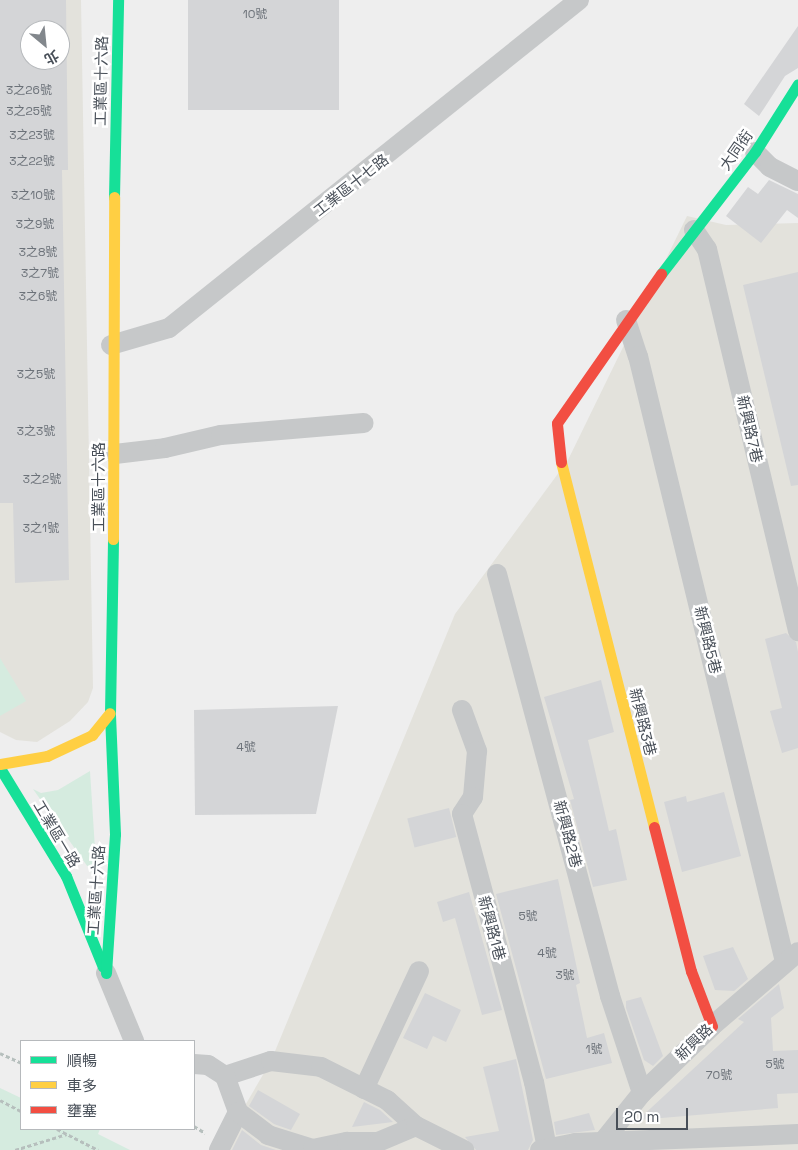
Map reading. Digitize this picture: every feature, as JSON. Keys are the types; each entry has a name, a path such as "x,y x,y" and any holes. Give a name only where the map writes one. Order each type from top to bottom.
{"street":[{"name":"工業區十六路","path":"106,973 115,834 110,713 115,454 110,345 118,0"},
{"name":"工業區十七路","path":"110,345 169,328 579,0"},
{"name":"大同街","path":"557,423 626,320 755,152 798,84"},
{"path":"755,152 770,168 798,181"},
{"name":"新興路7巷","path":"694,230 707,249 798,630"},
{"name":"新興路5巷","path":"626,320 638,356 792,957"},
{"path":"115,454 165,448 221,435 363,423"},
{"name":"新興路3巷","path":"557,423 561,462 689,961 712,1026"},
{"name":"新興路2巷","path":"498,574 610,996 642,1093"},
{"name":"新興路1巷","path":"462,710 477,751 474,797 462,814 534,1082 544,1149"},
{"path":"0,764 47,756 92,735 110,713"},
{"name":"工業區一路","path":"0,768 66,876 106,973"},
{"name":"新興路","path":"601,1147 642,1093 712,1026 792,957"},
{"path":"364,1089 419,972"},
{"path":"106,973 134,1040"},
{"path":"226,1076 271,1061 321,1067 387,1100 416,1126 464,1150"},
{"path":"195,1064 208,1065 226,1076 238,1112 268,1135 313,1149 347,1142 378,1142 416,1126"},
{"path":"219,1150 238,1112"},
{"path":"544,1149 575,1143 601,1147 688,1136 798,1134"}],"path":[{"path":"0,1053 20,1063"},
{"path":"0,1100 20,1110"},
{"path":"63,1130 98,1150"},
{"path":"15,1150 67,1134"}],"shaded area":[{"path":"0,0 81,0 93,688 88,702 70,721 37,742 16,740 0,732"},
{"path":"687,216 726,225 798,223 798,1150 219,1150 271,1061 455,614 568,460"}],"green space":[{"path":"0,658 26,701 0,716"},
{"path":"90,771 97,880 33,789 41,793 58,790"},
{"path":"0,1088 20,1098 20,1130 100,1130 98,1134 130,1150 0,1150"}],"building":[{"path":"0,0 66,0 66,20 20,20 20,70 67,70 68,170 62,170 69,580 15,583 13,503 0,503"},
{"path":"188,0 339,0 339,110 188,110"},
{"path":"798,26 798,68 785,76 759,116 744,104"},
{"path":"769,180 798,194 798,218 787,210 761,243 726,216 748,187 758,194"},
{"path":"798,272 798,485 791,486 743,285"},
{"path":"786,633 796,642 798,652 798,748 782,753 770,711 782,708 765,639"},
{"path":"601,680 614,732 588,740 609,831 616,829 627,880 593,887 570,800 574,799 544,697"},
{"path":"338,706 316,814 195,815 194,710"},
{"path":"724,792 741,856 682,872 664,802 686,796 687,802"},
{"path":"449,808 456,837 415,848 407,818"},
{"path":"558,879 580,983 576,985 587,1038 604,1033 612,1063 546,1079 496,894"},
{"path":"469,892 502,1010 482,1015 455,918 443,922 437,902"},
{"path":"733,947 748,979 734,991 715,990 703,956"},
{"path":"779,984 784,1008 771,1018 773,1051 798,1050 798,1093 777,1094 778,1108 638,1120 744,1022 738,1019"},
{"path":"425,993 461,1010 446,1042 433,1036 427,1049 403,1038"},
{"path":"641,997 663,1056 653,1066 644,1060 626,1008 626,1001"},
{"path":"516,1059 533,1140 528,1150 476,1150 465,1137 499,1131 483,1067"},
{"path":"258,1090 300,1114 291,1130 274,1124 249,1106"},
{"path":"364,1102 380,1110 393,1122 352,1127"},
{"path":"589,1113 595,1130 556,1135 554,1122"},
{"path":"242,1130 261,1145 276,1150 232,1150"}],"traffic: fast":[{"path":"114,197 118,0"},
{"path":"661,274 755,152 798,84"},
{"path":"106,973 115,834 110,713 113,539"},
{"path":"0,768 66,876 103,967"}],"traffic: slow":[{"path":"113,539 114,197"},
{"path":"561,462 654,827"},
{"path":"0,764 47,756 92,735 110,713"}],"traffic: jam":[{"path":"561,462 557,423 661,274"},
{"path":"654,827 691,971 712,1026"}]}
